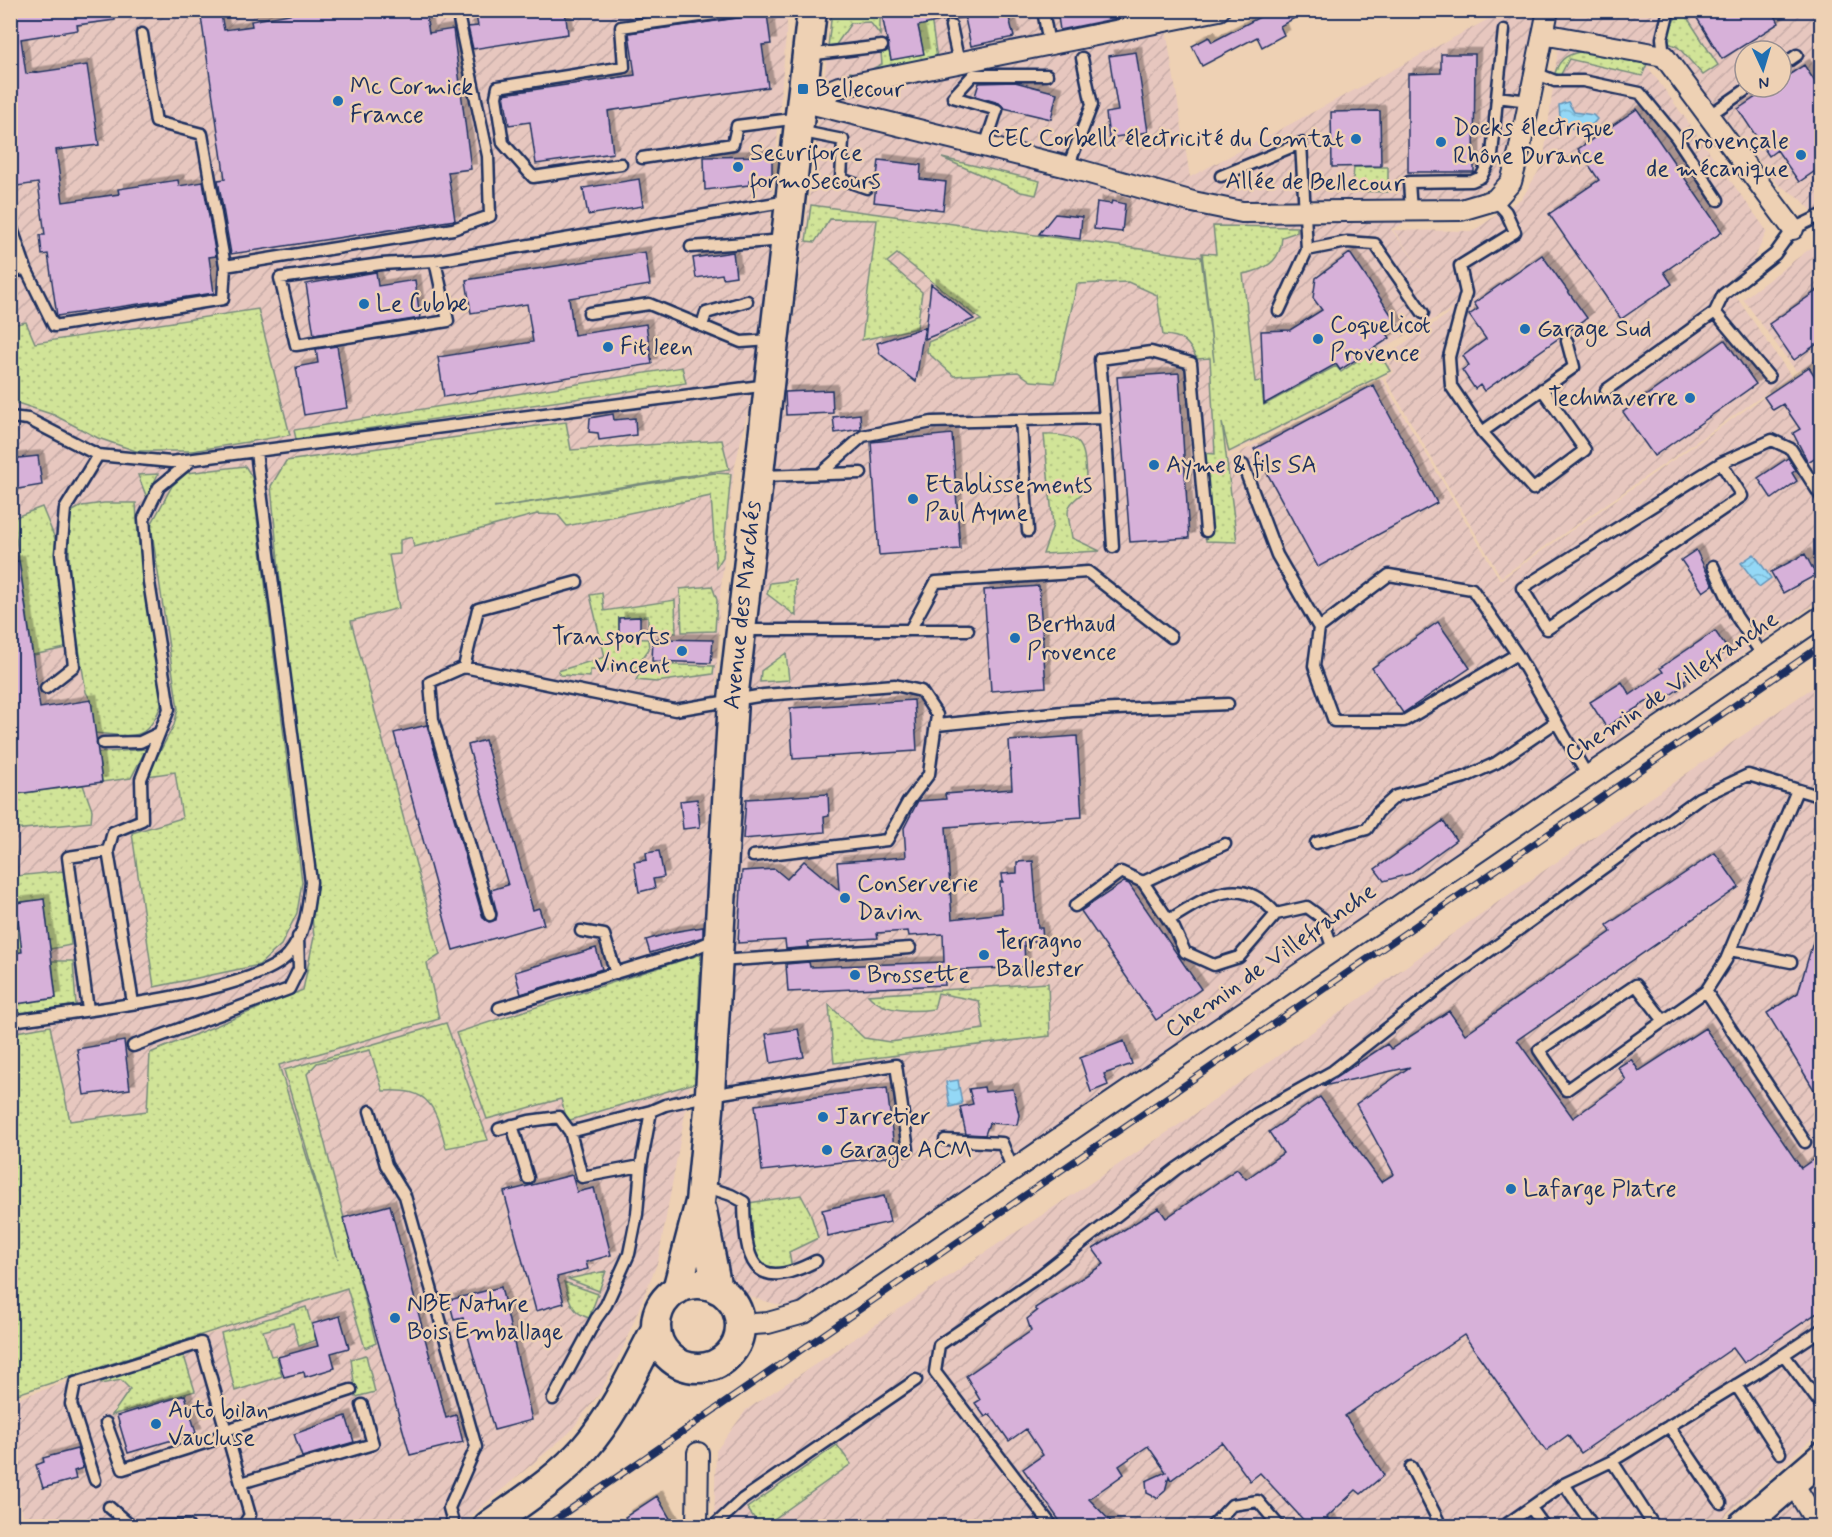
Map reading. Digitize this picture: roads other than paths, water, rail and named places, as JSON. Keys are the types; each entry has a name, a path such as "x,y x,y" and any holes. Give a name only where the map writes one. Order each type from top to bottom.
{"street":[{"name":"Avenue des Marchés","path":"676,1290 701,1193 710,1095 739,630 775,340 789,201 804,114 812,10"},
{"path":"804,114 827,92 839,87 1049,45 1141,18 1219,10"},
{"path":"1495,200 1511,182 1548,10"},
{"path":"1543,34 1664,56 1793,229"},
{"name":"Allée de Bellecour","path":"804,114 985,146 1173,197 1242,212 1461,210 1495,200"},
{"name":"Chemin de Villefranche","path":"740,1325 768,1323 804,1313 1821,616"},
{"name":"Avenue des Marchés","path":"701,1193 717,1289"},
{"path":"488,1527 558,1474 587,1446 632,1374 656,1329 661,1306 676,1290 690,1285 704,1285 717,1289 734,1304 740,1325 734,1348 717,1364 694,1368 672,1359 664,1350 656,1329"},
{"path":"632,1374 651,1364 672,1359"},
{"path":"698,1453 707,1526"},
{"path":"1742,1527 1821,1457"},
{"path":"1792,1482 1819,1527"}],"lane":[{"path":"225,266 453,229 490,216 488,156 457,10"},
{"path":"621,164 533,177 503,143 496,97 498,87 624,67 621,27 744,10"},
{"path":"1043,10 1049,45"},
{"path":"1664,56 1662,39 1669,10"},
{"path":"951,26 959,63"},
{"path":"1410,211 1409,182 1472,181 1482,177 1492,156 1504,30"},
{"path":"10,223 26,269 54,326 223,298 225,266 202,134 156,122 142,34"},
{"path":"807,55 882,46"},
{"path":"1793,58 1797,55"},
{"path":"1068,167 1092,105 1082,58"},
{"path":"1535,73 1555,81 1583,81 1640,93 1676,137 1718,200"},
{"path":"985,146 997,110 953,97 973,75 1047,75"},
{"path":"1497,97 1529,101"},
{"path":"1708,116 1733,99"},
{"path":"642,158 733,144 737,126 804,114 843,140 842,179 867,188"},
{"path":"1221,176 1301,143 1306,250 1279,311"},
{"path":"1495,200 1506,213 1515,231 1460,266 1466,293 1449,357 1451,386 1482,432 1533,489 1585,450 1542,389"},
{"path":"435,261 448,321 296,345 280,278 381,264 435,261 789,201"},
{"path":"1605,390 1715,312 1723,295 1775,254 1793,229 1821,215"},
{"path":"691,247 785,240"},
{"path":"1306,250 1347,242 1375,244 1423,313"},
{"path":"10,271 26,269"},
{"path":"702,326 706,313 747,301"},
{"path":"589,313 649,304 741,342 775,340"},
{"path":"1715,312 1769,376"},
{"path":"1482,432 1574,367 1567,341"},
{"path":"1113,547 1100,359 1151,352 1191,363 1206,531"},
{"path":"10,417 28,419 98,455 171,462 768,385"},
{"path":"820,474 863,436 932,422 1105,418"},
{"path":"1021,420 1029,531"},
{"path":"1721,463 1742,495 1547,629 1522,588 1721,463 1772,440 1791,449 1821,498"},
{"path":"10,1021 133,1003 214,988 266,971 288,955 307,921 311,882 256,452"},
{"path":"46,688 74,666 61,554 65,509 98,455"},
{"path":"133,1003 108,851 113,832 142,820 141,779 169,709 149,582 144,518 159,487 192,460"},
{"path":"1243,465 1277,555 1318,628 1314,666 1334,721 1404,721 1517,654"},
{"path":"757,476 861,473"},
{"path":"1713,566 1736,616 1763,656"},
{"path":"910,630 936,582 1088,572 1171,637"},
{"path":"1318,628 1389,575 1472,589 1517,654 1587,775"},
{"path":"464,667 478,609 577,582"},
{"path":"739,630 968,630"},
{"path":"490,915 433,720 430,682 464,667 675,710 733,700 895,684 921,690 937,715 928,774 908,802 887,840 753,856"},
{"path":"937,724 1072,711 1228,704"},
{"path":"1316,843 1367,829 1378,812 1396,796 1465,777 1496,763 1556,722"},
{"path":"103,743 140,742 159,733"},
{"path":"1052,1527 935,1372 939,1345 1041,1275 1176,1169 1258,1113 1333,1071 1445,983 1699,798 1748,775 1821,797"},
{"path":"1664,1021 1636,985 1539,1050 1566,1090 1664,1021 1706,991 1730,950 1797,790"},
{"path":"1143,882 1225,844"},
{"path":"88,1010 68,857 108,851"},
{"path":"1075,906 1121,872 1143,882 1169,920 1185,952 1214,965 1239,957 1276,914 1307,907 1322,918 1333,949"},
{"path":"1169,920 1224,892 1248,892 1264,900 1276,914"},
{"path":"581,931 604,935 616,973"},
{"path":"133,1046 290,989 299,969 298,936"},
{"path":"500,1008 691,950 909,948"},
{"path":"1730,950 1791,962"},
{"path":"1706,991 1805,1142"},
{"path":"570,1132 651,1111 665,1105 710,1095 896,1065 908,1150"},
{"path":"554,1399 596,1319 606,1305 630,1254 637,1214 641,1166 651,1111"},
{"path":"370,1112 386,1165 405,1196 476,1447 449,1508 454,1527"},
{"path":"499,1129 560,1117 570,1132 582,1177 641,1166"},
{"path":"512,1125 528,1178"},
{"path":"945,1140 1002,1143 1013,1170"},
{"path":"701,1193 731,1194 744,1202 745,1230 751,1258 760,1271 774,1276 795,1272 816,1261"},
{"path":"1504,1527 1564,1484 1612,1461 1784,1355 1821,1329"},
{"path":"95,1480 71,1404 75,1383 201,1343 250,1515 243,1527"},
{"path":"1784,1355 1821,1406"},
{"path":"707,1526 916,1380"},
{"path":"1736,1385 1780,1453"},
{"path":"106,1423 123,1469 214,1440 226,1430 351,1390"},
{"path":"241,1483 373,1444 362,1405"},
{"path":"1669,1426 1721,1503"},
{"path":"1612,1461 1654,1527"},
{"path":"1411,1467 1441,1527"},
{"path":"1564,1484 1593,1527"},
{"path":"1212,1527 1232,1505 1258,1501 1279,1527"},
{"path":"109,1507 132,1526 188,1527"},
{"path":"1531,1508 1544,1527"}],"water":[{"path":"1568,102 1574,112 1593,115 1597,119 1583,129 1565,127 1560,117 1559,105"},
{"path":"1754,554 1771,578 1759,587 1741,563"},
{"path":"958,1080 962,1104 950,1107 946,1082"}],"railway":[{"path":"546,1526 1822,645"}],"place":[{"name":"Bellecour","path":"803,89"},
{"name":"Mc Cormick France","path":"338,101"},
{"name":"CEC Corbelli électricité du Comtat","path":"1356,139"},
{"name":"Docks électrique Rhône Durance","path":"1441,142"},
{"name":"Provençale de mécanique","path":"1801,155"},
{"name":"Securiforce formosecours","path":"738,167"},
{"name":"Le Cubbe","path":"364,304"},
{"name":"Garage Sud","path":"1525,329"},
{"name":"Coquelicot Provence","path":"1318,339"},
{"name":"Fit leen","path":"608,347"},
{"name":"Techmaverre","path":"1690,398"},
{"name":"Ayme & fils SA","path":"1154,465"},
{"name":"Etablissements Paul Ayme","path":"913,499"},
{"name":"Berthaud Provence","path":"1015,638"},
{"name":"Transports Vincent","path":"682,651"},
{"name":"Conserverie Davin","path":"845,898"},
{"name":"Terragno Ballester","path":"984,955"},
{"name":"Brossette","path":"855,975"},
{"name":"Jarretier","path":"823,1117"},
{"name":"Garage ACM","path":"827,1150"},
{"name":"Lafarge Platre","path":"1511,1189"},
{"name":"NBE Nature Bois Emballage","path":"395,1318"},
{"name":"Auto bilan Vaucluse","path":"156,1424"}]}
